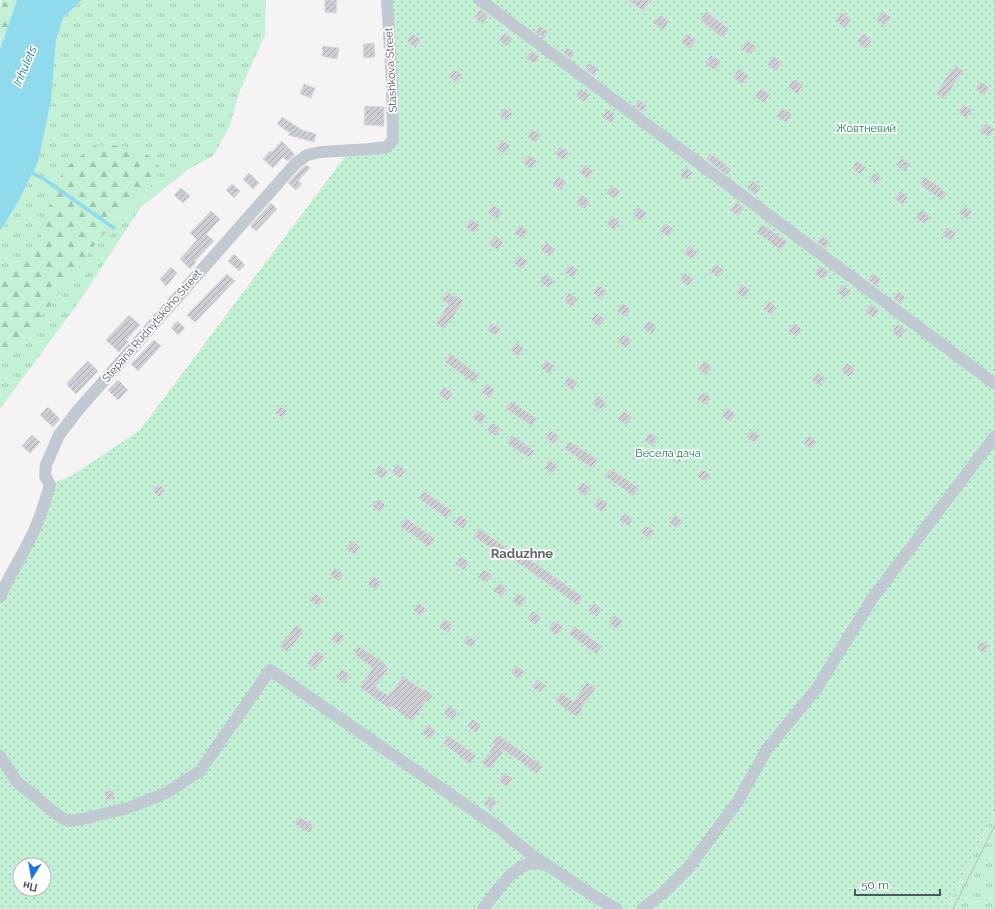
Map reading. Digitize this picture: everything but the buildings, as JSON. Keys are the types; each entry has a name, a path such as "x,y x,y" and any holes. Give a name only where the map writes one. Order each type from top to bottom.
{"street":[{"name":"Stashkova Street","path":"387,0 392,74 393,140"},
{"path":"480,0 995,384"},
{"name":"Stepana Rudnytskoho Street","path":"0,597 33,533 44,505 50,486 45,476 46,465 52,449 59,435 79,409 295,164 307,155 321,152 387,147 393,140"},
{"path":"642,909 663,893 689,867 738,801 766,749 817,688 872,599 995,436"},
{"path":"0,756 18,782 59,816 68,821 83,819 128,808 166,793 200,771 270,670 499,828 533,856 597,898 617,909"},
{"path":"484,909 511,874 525,865 534,863 546,864"}],"green space":[{"path":"2,0 17,0 0,49 0,8"},
{"path":"82,0 266,0 265,35 239,93 230,125 214,155 189,169 141,207 81,299 0,409 0,231 18,202 38,162 51,101 56,41 63,18"},
{"path":"387,0 995,0 995,811 946,909 0,909 0,597 50,485 71,476 140,430 350,150 393,140"},
{"path":"95,145 124,146 152,157 159,167 155,181 143,195 128,207 96,243 65,286 14,351 0,351 0,289 7,270 31,251 38,241 53,194 64,169"},
{"path":"995,811 995,909 946,909"}],"water":[{"name":"Inhulets","path":"17,0 82,0 63,18 56,41 51,101 38,162 18,202 0,231 0,49"}],"waterway":[{"path":"32,173 44,179 114,228"}],"tram line":[{"path":"953,909 995,825"}],"district":[{"name":"Raduzhne","path":"522,553"}],"park label":[{"name":"Жовтневий","path":"866,128"},
{"name":"Весела дача","path":"668,453"}]}
